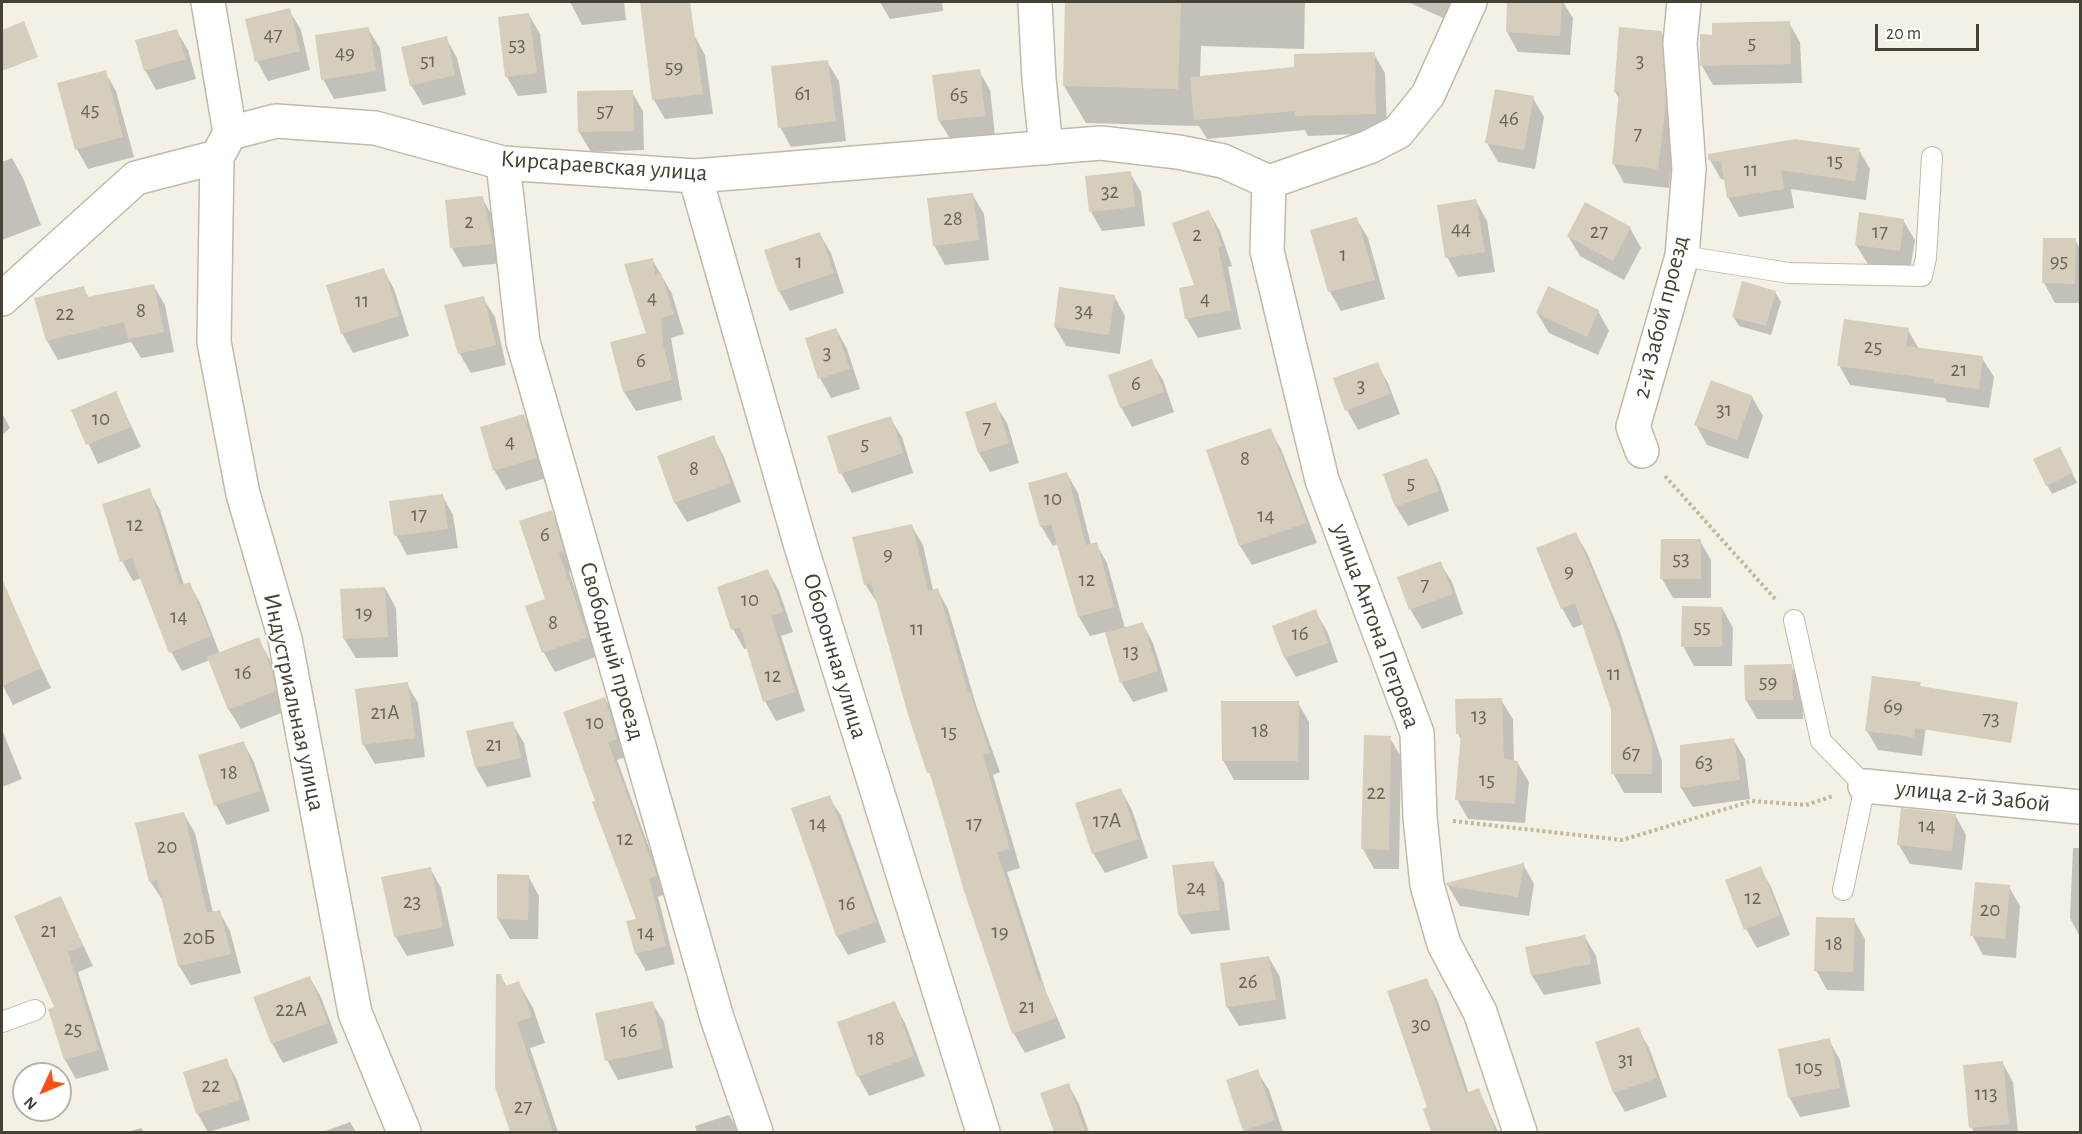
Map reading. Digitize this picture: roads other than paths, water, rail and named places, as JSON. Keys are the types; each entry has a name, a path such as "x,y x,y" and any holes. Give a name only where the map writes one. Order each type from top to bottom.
{"street":[{"name":"Индустриальная улица","path":"208,2 224,145 214,342 240,482 285,639 355,1013 404,1132"},
{"path":"1035,2 1046,148"},
{"path":"1269,182 1369,147 1398,132 1428,95 1470,2"},
{"name":"2-й Забой проезд","path":"1642,451 1633,427 1682,256 1689,169 1680,43 1684,2"},
{"name":"Кирсараевская улица","path":"2,299 136,178 224,145 276,121 375,128 503,162 695,176 1101,143 1178,152 1223,161 1269,182"},
{"name":"Свободный проезд","path":"503,162 523,342 717,1018 756,1132"},
{"name":"Оборонная улица","path":"695,176 800,543 983,1132"},
{"name":"улица Антона Петрова","path":"1269,182 1267,251 1322,480 1417,733 1420,818 1427,885 1444,944 1480,1012 1520,1132"},
{"name":"улица 2-й Забой","path":"1865,786 2080,807"}],"lane":[{"path":"1682,256 1789,273 1922,276 1926,258 1932,158"},
{"path":"1794,620 1821,741 1865,786 1842,890"},
{"path":"2,1022 35,1010"}]}
